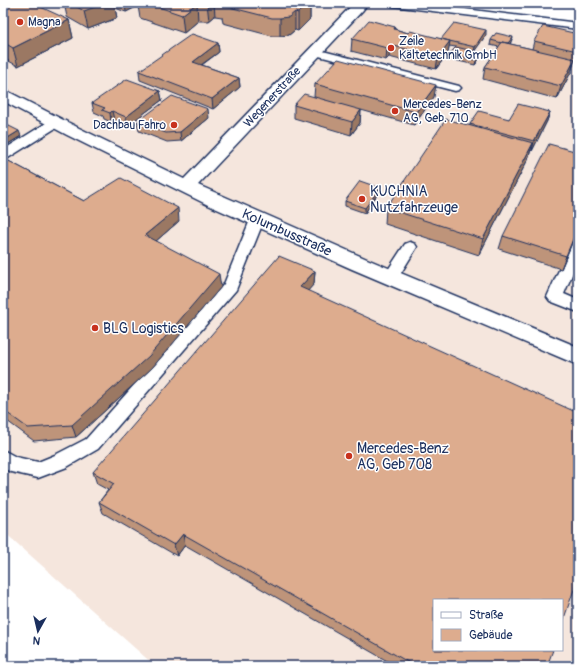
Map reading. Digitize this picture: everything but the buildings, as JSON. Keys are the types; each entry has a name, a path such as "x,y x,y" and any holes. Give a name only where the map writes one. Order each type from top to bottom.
{"street":[{"name":"Wegenerstraße","path":"186,187 254,118 358,7"},
{"name":"Kolumbusstraße","path":"3,94 55,123 257,220 578,356"}],"lane":[{"path":"392,3 578,26"},
{"path":"315,52 455,88"},
{"path":"3,155 55,123"},
{"path":"3,458 11,464 38,470 61,461 92,444 231,286 257,220"},
{"path":"578,243 556,297 578,306"},
{"path":"391,277 410,247"}],"shaded area":[{"path":"3,3 355,3 578,31 578,666 155,666 3,531"}],"place":[{"name":"Magna","path":"20,22"},
{"name":"Zeile Kältetechnik GmbH","path":"391,48"},
{"name":"Mercedes-Benz AG, Geb. 710","path":"395,111"},
{"name":"Dachbau Fahro","path":"174,125"},
{"name":"KUCHNIA Nutzfahrzeuge","path":"362,199"},
{"name":"BLG Logistics","path":"95,328"},
{"name":"Mercedes-Benz AG, Geb 708","path":"349,456"}]}
